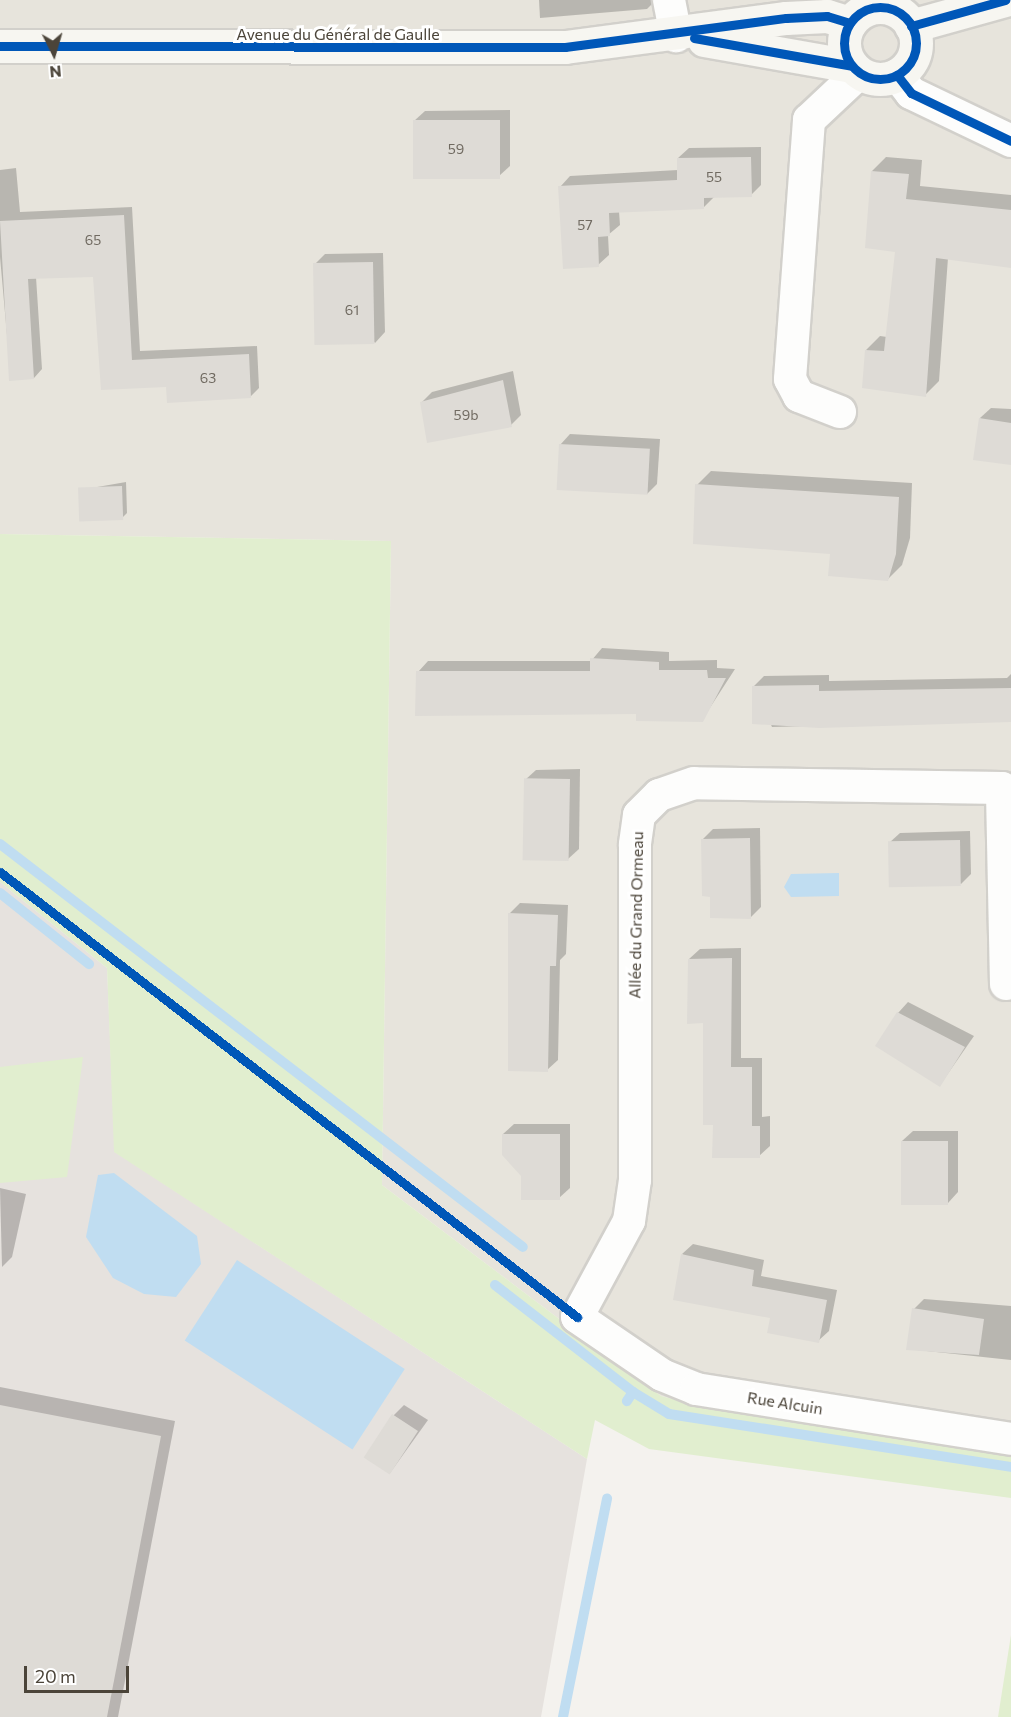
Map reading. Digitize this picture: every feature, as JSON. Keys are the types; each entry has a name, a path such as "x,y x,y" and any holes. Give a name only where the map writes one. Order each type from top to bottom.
{"street":[{"path":"669,0 676,36"},
{"path":"840,412 799,396 790,379 809,120 856,69 844,45 850,23 881,7 911,26 1005,0"},
{"name":"Avenue du Général de Gaulle","path":"0,46 450,50 676,36 786,18 827,16 850,23"},
{"path":"911,26 912,58 897,75 911,93 1011,141"},
{"name":"Avenue du Général de Gaulle","path":"676,36 856,69 877,79 897,75"},
{"name":"Allée du Grand Ormeau","path":"577,1317 629,1221 635,1180 634,845 639,815 659,795 693,783 1002,788 1006,984"},
{"name":"Rue Alcuin","path":"577,1317 662,1375 696,1389 1011,1439"}],"shaded area":[{"path":"0,0 1011,0 1011,1453 716,1410 661,1396 382,1185 391,541 0,534"},
{"path":"0,882 107,968 115,1152 587,1459 541,1717 0,1717"}],"green space":[{"path":"0,534 391,541 382,1185 661,1396 716,1410 1011,1453 1011,1498 649,1449 595,1420 587,1459 114,1152 107,968 0,882"},
{"path":"83,1057 67,1177 0,1183 0,1067"},
{"path":"1011,1635 1011,1717 998,1717"}],"water":[{"path":"839,873 839,896 791,897 784,887 791,874"},
{"path":"114,1173 197,1236 201,1264 176,1297 144,1294 113,1278 86,1237 98,1175"},
{"path":"237,1260 405,1369 352,1449 185,1341"}],"building":[{"path":"413,120 500,120 500,179 413,179"},
{"path":"751,157 752,197 704,198 704,209 609,213 610,236 598,237 599,267 563,269 558,186 677,180 677,158"},
{"path":"871,171 909,174 906,199 1011,210 1011,268 936,258 926,397 862,388 865,350 884,351 895,252 865,248"},
{"path":"124,215 132,360 249,354 251,398 167,403 166,387 101,390 93,277 28,279 34,379 9,381 0,221"},
{"path":"373,262 374,344 314,345 313,263"},
{"path":"503,380 512,427 427,443 420,402"},
{"path":"979,418 1011,423 1011,465 973,460"},
{"path":"559,444 650,449 647,495 557,490"},
{"path":"695,484 899,497 896,554 888,581 828,576 830,554 693,544"},
{"path":"122,486 123,520 79,522 78,488"},
{"path":"590,658 659,662 659,670 707,670 708,678 726,678 703,722 636,721 636,714 415,716 416,671 590,671"},
{"path":"819,685 819,691 1011,688 1011,722 819,728 752,724 752,686"},
{"path":"524,778 570,779 569,861 523,860"},
{"path":"750,838 751,919 710,918 710,897 702,896 701,839"},
{"path":"960,840 961,886 889,887 888,841"},
{"path":"508,913 558,915 556,966 550,966 548,1072 508,1071"},
{"path":"732,958 731,1067 752,1067 752,1126 760,1126 760,1158 712,1158 713,1125 703,1125 703,1023 687,1024 688,959"},
{"path":"897,1012 965,1047 940,1087 875,1046"},
{"path":"502,1134 560,1134 560,1200 521,1200 521,1176 502,1155"},
{"path":"901,1141 948,1141 948,1205 901,1205"},
{"path":"681,1254 754,1270 752,1286 827,1300 819,1343 767,1333 770,1318 673,1300"},
{"path":"912,1308 984,1319 979,1355 906,1350"},
{"path":"0,1405 161,1436 107,1717 0,1717"},
{"path":"392,1414 418,1431 390,1474 364,1458"}],"waterway":[{"path":"0,844 523,1247"},
{"path":"0,893 89,964"},
{"path":"495,1285 633,1392 627,1401"},
{"path":"633,1392 669,1414 1011,1467"},
{"path":"563,1717 607,1498"}],"cycle path":[{"path":"911,26 1005,0"},
{"path":"880,7 900,13 910,23 916,43 910,63 900,73 880,79 860,73 850,63 844,43 850,23 860,13 880,7"},
{"path":"0,46 565,47 786,18 827,16 850,23"},
{"path":"694,38 852,66"},
{"path":"897,75 911,93 1011,141"},
{"path":"0,872 577,1317"}]}
